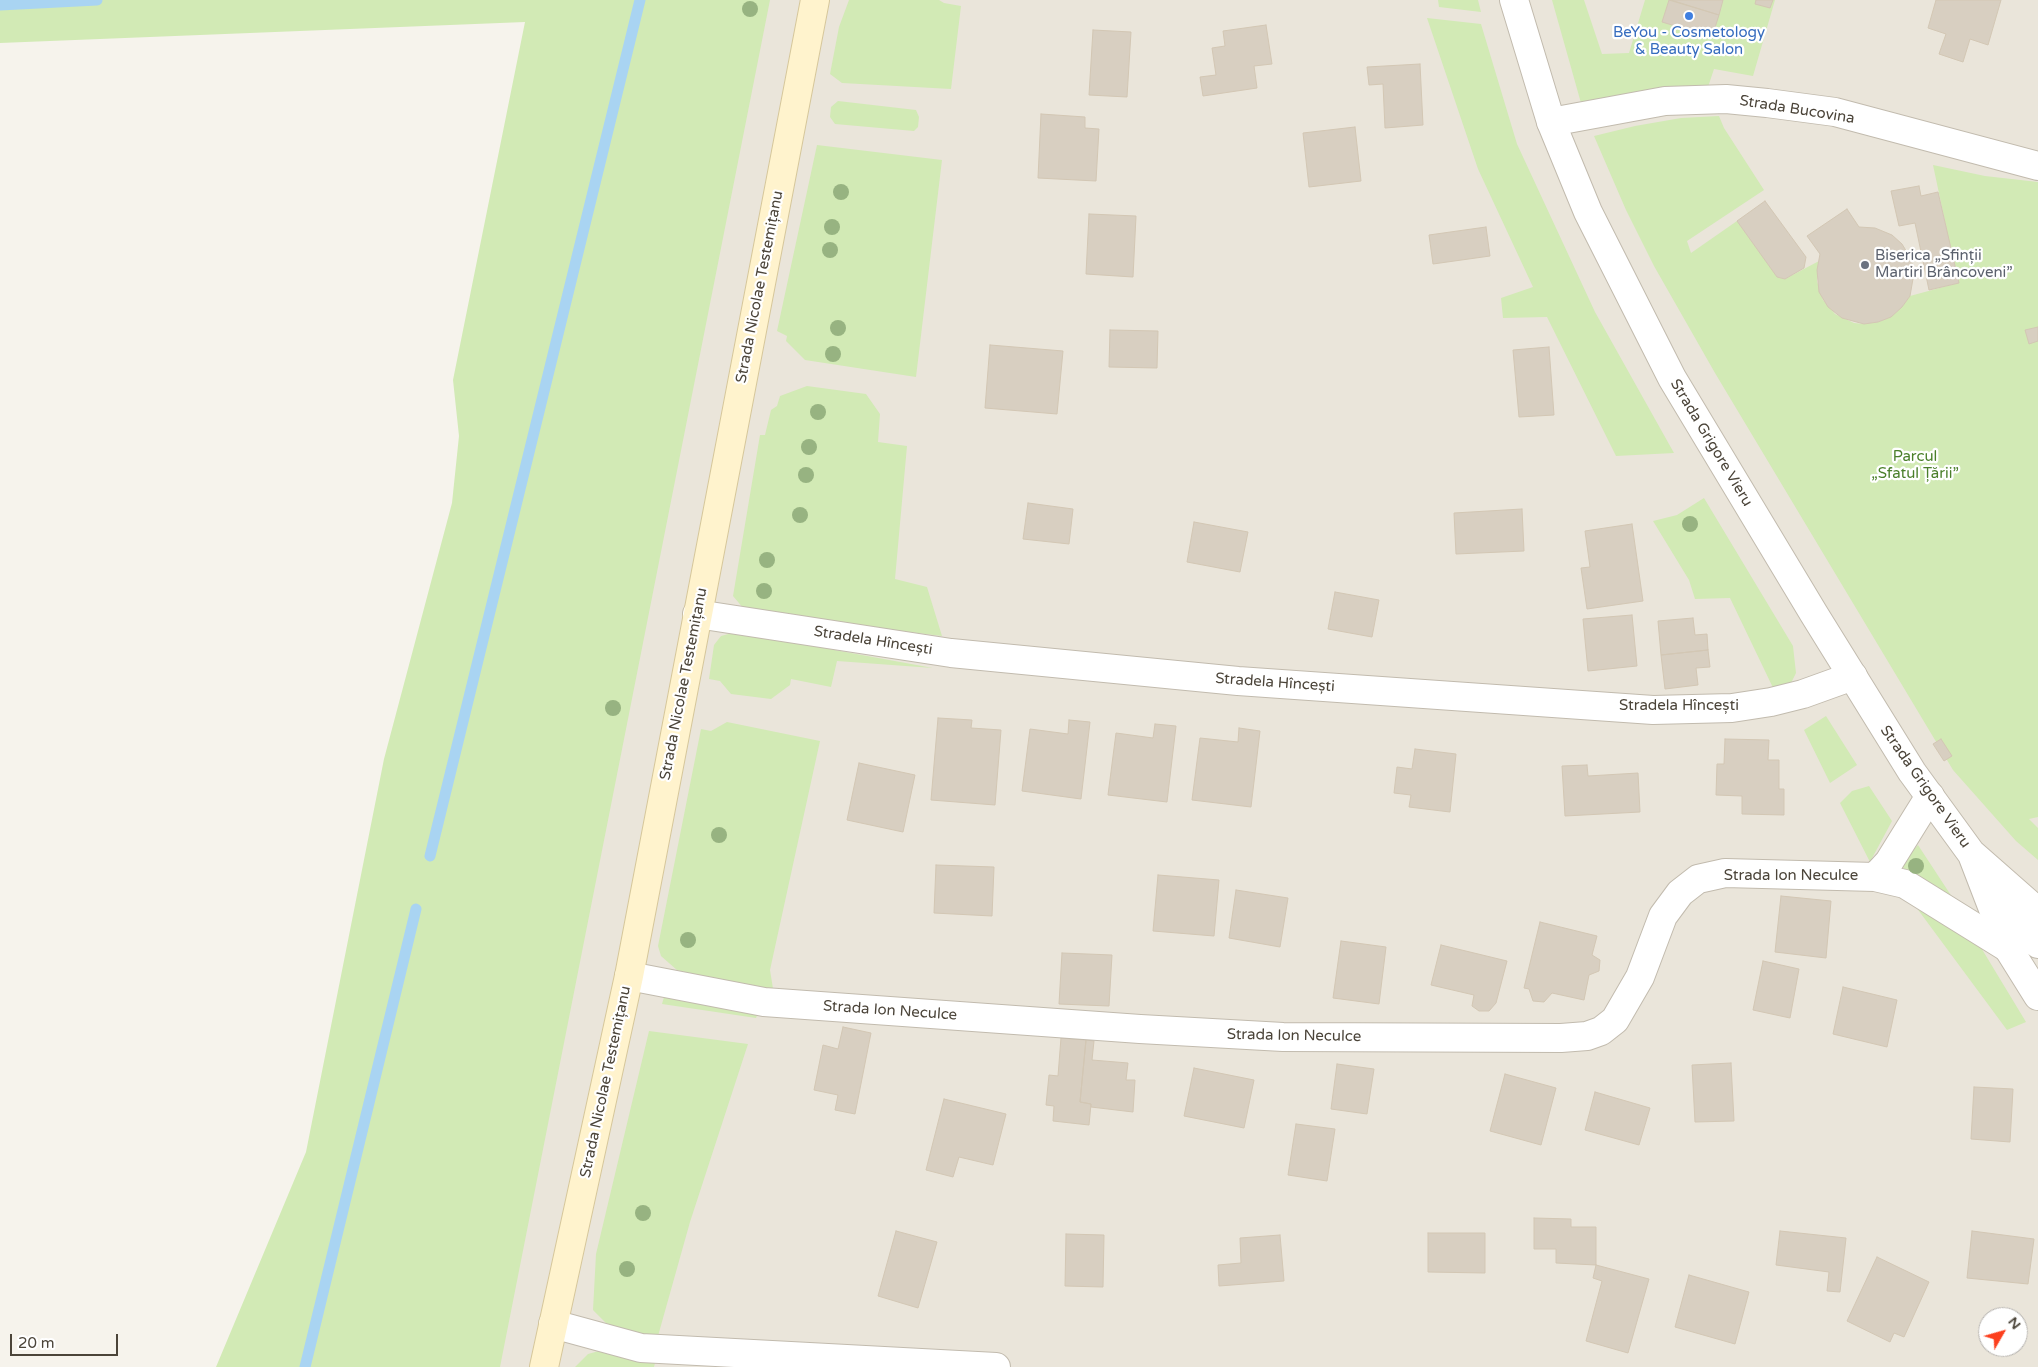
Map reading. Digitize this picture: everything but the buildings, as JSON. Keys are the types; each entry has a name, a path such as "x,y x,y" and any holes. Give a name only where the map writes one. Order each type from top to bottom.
{"main road":[{"name":"Strada Nicolae Testemițanu","path":"544,1367 629,976 815,0"}],"street":[{"name":"Strada Grigore Vieru","path":"1514,0 1551,122 1588,212 1672,378 1900,753 1971,853"},
{"name":"Strada Bucovina","path":"1551,122 1665,101 1726,99 1835,112 2038,166"},
{"name":"Stradela Hîncești","path":"697,614 961,654 1238,681 1653,710 1732,708 1771,702 1803,694 1853,676"},
{"name":"Strada Ion Neculce","path":"1875,877 1889,862 1930,796"},
{"path":"1971,853 2008,948 2038,996"},
{"path":"1971,853 2038,892"},
{"path":"1971,853 2038,912"},
{"name":"Strada Ion Neculce","path":"629,976 764,1002 1140,1029 1283,1037 1562,1038 1587,1036 1601,1030 1615,1020 1640,977 1663,916 1680,893 1698,879 1725,873 1875,877 1905,884 2008,948"},
{"path":"1984,887 2038,944"},
{"path":"553,1324 640,1348 996,1367"}],"shaded area":[{"path":"725,0 2038,0 2038,1367 452,1367"}],"green space":[{"path":"0,0 770,0 500,1367 216,1367 306,1152 384,759 452,503 459,436 453,380 525,22 0,43"},
{"path":"849,0 939,0 944,3 961,6 951,89 842,83 830,74 839,27"},
{"path":"1438,0 1478,0 1481,12 1439,7"},
{"path":"1552,0 1584,0 1602,54 1629,53 1645,0 1775,0 1753,76 1714,69 1708,87 1581,103"},
{"path":"1427,18 1481,24 1517,144 1595,312 1674,453 1616,456 1547,317 1503,318 1501,298 1533,287 1478,169"},
{"path":"838,101 916,110 919,117 918,127 914,131 835,124 830,117 831,107"},
{"name":"Parcul „Sfatul Țării”","path":"1719,116 1724,128 1764,190 1687,241 1691,253 1737,221 1777,277 1785,279 1819,261 1817,281 1823,300 1835,314 1854,323 1878,322 1891,317 1910,296 1958,283 1933,165 1985,176 2038,182 2038,817 2029,819 2038,828 2038,860 2016,841 1953,770 1715,373 1654,266 1626,210 1594,136 1681,118"},
{"path":"817,145 942,160 916,377 805,360 786,341 787,336 777,331"},
{"path":"807,386 866,394 880,414 878,442 907,446 895,579 927,587 942,636 763,614 744,609 733,596 760,435 765,435 771,410 777,406 780,396"},
{"path":"1704,498 1793,646 1796,673 1790,685 1776,694 1730,598 1695,599 1689,580 1653,521 1677,515"},
{"path":"736,632 933,668 837,661 831,687 791,679 790,685 771,699 731,694 720,681 709,679 714,645 721,636"},
{"path":"1826,716 1857,765 1830,783 1804,730"},
{"path":"727,722 820,741 770,970 774,995 677,970 661,956 658,946 701,729 711,731"},
{"path":"1869,786 1892,821 1870,862 1840,803 1852,791"},
{"path":"1918,845 1956,903 1899,865"},
{"path":"1916,907 1980,946 2026,1022 2007,1030"},
{"path":"664,997 758,1010 758,1013 756,1018 662,1004"},
{"path":"649,1031 748,1044 690,1222 658,1336 639,1336 606,1323 593,1310 596,1254"},
{"path":"599,1351 656,1359 654,1367 575,1367 588,1354"}],"waterway":[{"path":"0,5 97,0"},
{"path":"430,856 640,0"},
{"path":"305,1367 416,909"}],"place":[{"name":"BeYou - Cosmetology & Beauty Salon","path":"1689,16"},
{"name":"Biserica „Sfinții Martiri Brâncoveni”","path":"1865,265"}]}
